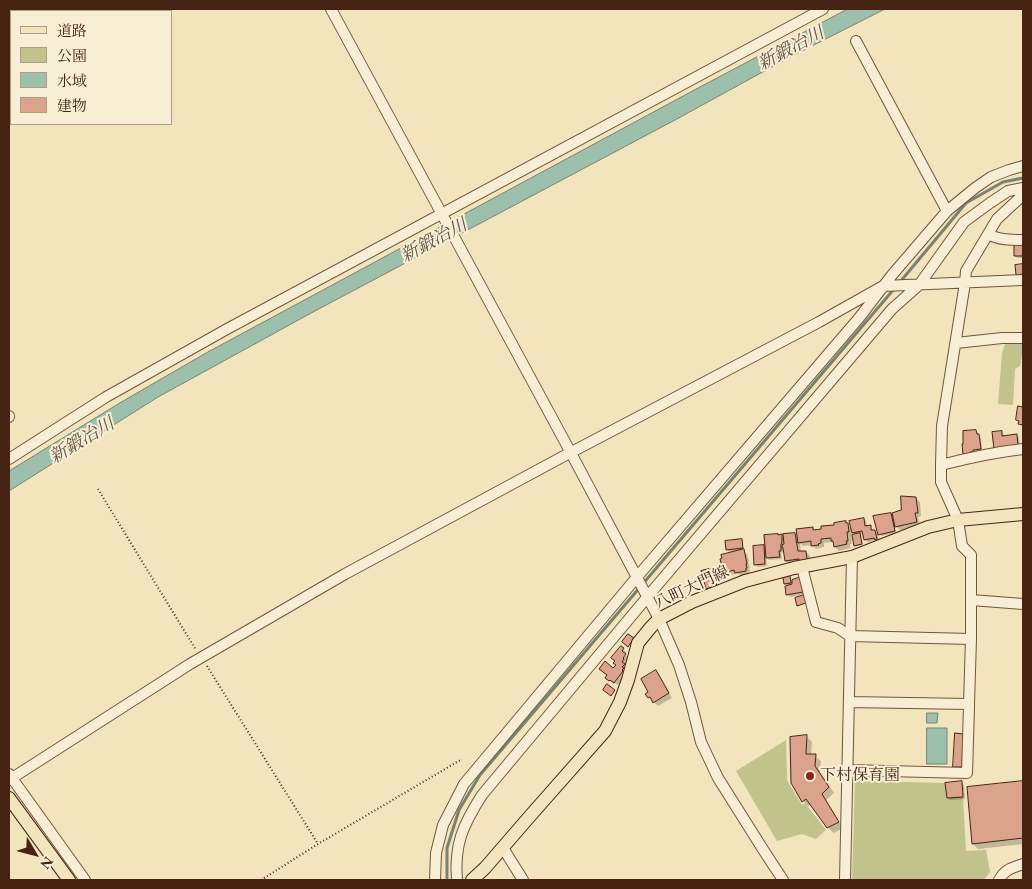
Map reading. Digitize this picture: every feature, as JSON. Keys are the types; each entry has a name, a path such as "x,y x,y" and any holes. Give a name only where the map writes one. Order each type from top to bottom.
{"main road":[{"name":"八町大門線","path":"472,880 503,848 605,731 620,702 638,644 650,626 659,619 692,602 745,581 852,557 928,527 958,520 1023,514"},
{"path":"9,798 69,880"}],"street":[{"path":"331,9 659,619 679,665 701,742 718,778 783,880"},
{"path":"9,459 106,397 227,329 443,217 823,9"},
{"path":"856,41 947,211"},
{"path":"435,880 436,853 443,825 464,784 636,577 853,326 883,286 947,211 991,177 1023,166"},
{"path":"457,880 458,842 469,816 482,795 892,309 919,286 964,222 1008,191 1023,188"},
{"path":"847,770 967,773 971,640 971,555 962,546 958,520 941,482 942,426 966,271 997,219 1023,195"},
{"path":"988,234 1012,240 1023,240"},
{"path":"85,880 10,777 201,658 345,574 819,322 883,286 919,286 1023,280"},
{"path":"956,343 1002,338 1023,338"},
{"path":"941,465 1023,450"},
{"path":"844,880 852,557"},
{"path":"802,567 816,622 838,628 850,636 971,640"},
{"path":"971,600 1023,604"},
{"path":"849,702 969,704"},
{"path":"503,848 523,880"},
{"path":"999,880 1007,870 1023,864"}],"path":[{"path":"98,489 318,844"},
{"path":"260,880 462,759"}],"green space":[{"path":"1023,343 1020,366 1015,369 1013,405 998,404 1002,353 1005,344"},
{"path":"786,740 787,780 802,805 805,803 826,830 816,839 802,834 777,841 736,771"},
{"path":"855,781 945,783 947,798 963,797 966,851 986,850 990,872 984,880 852,880"}],"water":[{"name":"新鍛冶川","path":"848,9 885,9 790,57 158,397 9,491 9,471 206,353"},
{"path":"927,713 938,713 937,723 927,723"},
{"path":"927,728 947,728 947,764 927,764"}],"building":[{"path":"1023,244 1023,256 1014,256 1014,245"},
{"path":"1023,264 1023,274 1016,275 1015,265"},
{"path":"1018,406 1023,407 1023,425 1018,424 1019,421 1016,420"},
{"path":"976,430 977,434 979,434 981,449 963,454 963,431"},
{"path":"1002,431 1002,436 1017,434 1018,446 994,449 992,432"},
{"path":"901,496 916,497 918,513 915,513 917,522 895,527 892,513 901,510"},
{"path":"891,513 895,531 878,535 873,516"},
{"path":"864,518 865,526 871,525 871,530 875,530 877,539 864,540 862,531 852,533 849,521"},
{"path":"846,521 849,532 847,532 847,544 834,547 831,538 821,539 819,545 811,546 811,541 798,543 796,529 813,527 813,530 821,529 821,526 834,525 834,523"},
{"path":"795,533 798,551 806,551 807,560 785,561 782,548 784,544 783,534"},
{"path":"860,533 862,544 854,546 852,535"},
{"path":"782,534 781,551 779,551 780,557 766,558 764,535"},
{"path":"742,539 743,548 726,550 725,541"},
{"path":"764,545 765,564 754,565 753,546"},
{"path":"744,549 747,564 746,571 735,573 734,570 724,573 720,559 722,558 721,555"},
{"path":"711,569 717,586 706,589 701,571"},
{"path":"790,576 791,583 784,584 783,578"},
{"path":"801,577 803,592 786,595 785,586 792,584 792,580"},
{"path":"804,595 806,603 797,606 795,598"},
{"path":"628,634 634,638 628,647 622,642"},
{"path":"621,646 624,648 622,651 626,654 622,662 625,664 622,667 624,668 623,671 614,683 605,678 607,675 599,669 605,661 613,668 616,665 613,663 615,661 611,658"},
{"path":"656,670 669,693 653,703 650,697 648,698 645,694 648,692 641,679"},
{"path":"607,684 615,690 611,696 603,690"},
{"path":"955,733 963,734 962,767 953,767"},
{"path":"807,735 806,754 816,754 815,766 829,787 822,794 839,822 827,828 806,799 802,802 791,783 790,737"},
{"path":"962,781 963,797 947,798 945,783"},
{"path":"1023,781 1023,838 972,844 967,787"}],"waterway":[{"path":"900,282 966,203 1003,182 1023,178"},
{"path":"447,880 447,848 459,810 480,775 894,289"}],"place":[{"name":"下村保育園","path":"810,776"}]}
